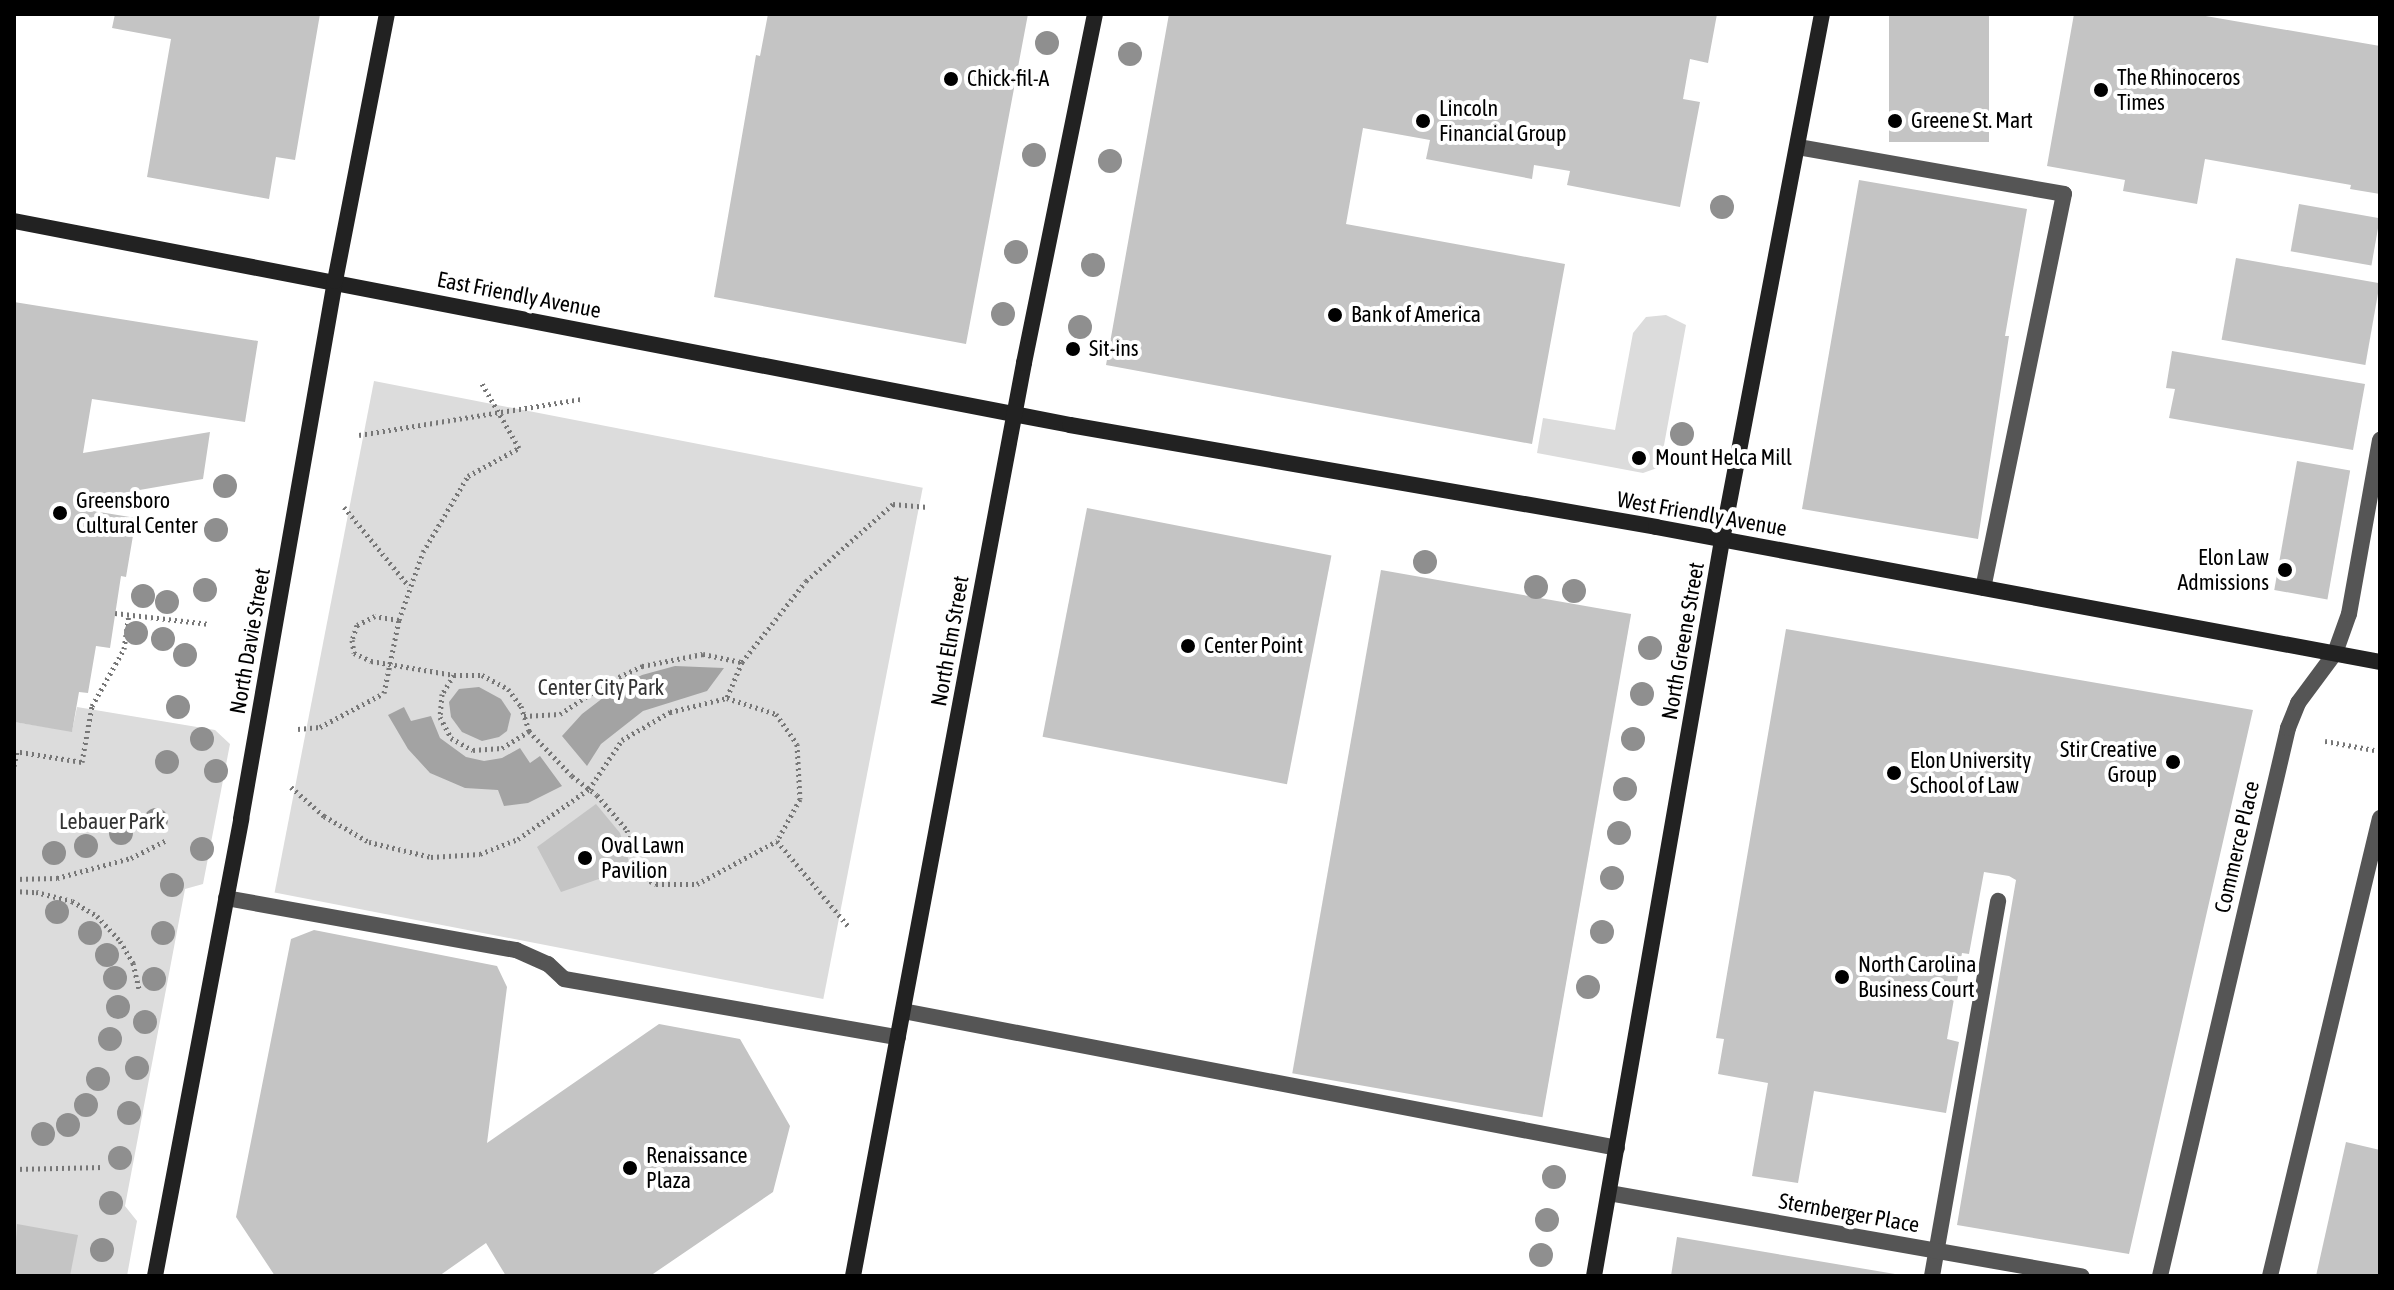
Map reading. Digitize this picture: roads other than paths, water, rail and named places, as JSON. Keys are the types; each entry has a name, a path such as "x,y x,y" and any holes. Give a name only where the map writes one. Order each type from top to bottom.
{"main road":[{"name":"North Davie Street","path":"155,1276 226,898 335,281 387,14"},
{"name":"North Elm Street","path":"853,1276 1015,415 1095,14"},
{"name":"North Greene Street","path":"1594,1276 1722,540 1822,14"},
{"name":"East Friendly Avenue","path":"14,221 1015,415"},
{"name":"West Friendly Avenue","path":"1015,415 1722,540 2380,662"}],"street":[{"path":"1798,147 2064,194 1983,588"},
{"name":"Commerce Place","path":"2160,1276 2288,728 2298,703 2335,653 2349,614 2380,440"},
{"path":"2270,1276 2380,818"},
{"path":"226,898 516,950 548,964 564,979 898,1037"},
{"path":"1932,1276 1998,901"},
{"path":"903,1011 1617,1148"},
{"name":"Sternberger Place","path":"1609,1193 2082,1276"}],"place":[{"name":"Chick-fil-A","path":"951,79"},
{"name":"The Rhinoceros Times","path":"2101,90"},
{"name":"Lincoln Financial Group","path":"1423,121"},
{"name":"Greene St. Mart","path":"1895,121"},
{"name":"Bank of America","path":"1335,315"},
{"name":"Sit-ins","path":"1073,349"},
{"name":"Mount Helca Mill","path":"1639,458"},
{"name":"Greensboro Cultural Center","path":"60,513"},
{"name":"Elon Law Admissions","path":"2285,570"},
{"name":"Center Point","path":"1188,646"},
{"name":"Stir Creative Group","path":"2173,762"},
{"name":"Elon University School of Law","path":"1894,773"},
{"name":"Oval Lawn Pavilion","path":"585,858"},
{"name":"North Carolina Business Court","path":"1842,977"},
{"name":"Renaissance Plaza","path":"630,1168"}],"park label":[{"name":"Center City Park","path":"601,688"},
{"name":"Lebauer Park","path":"112,822"}]}
